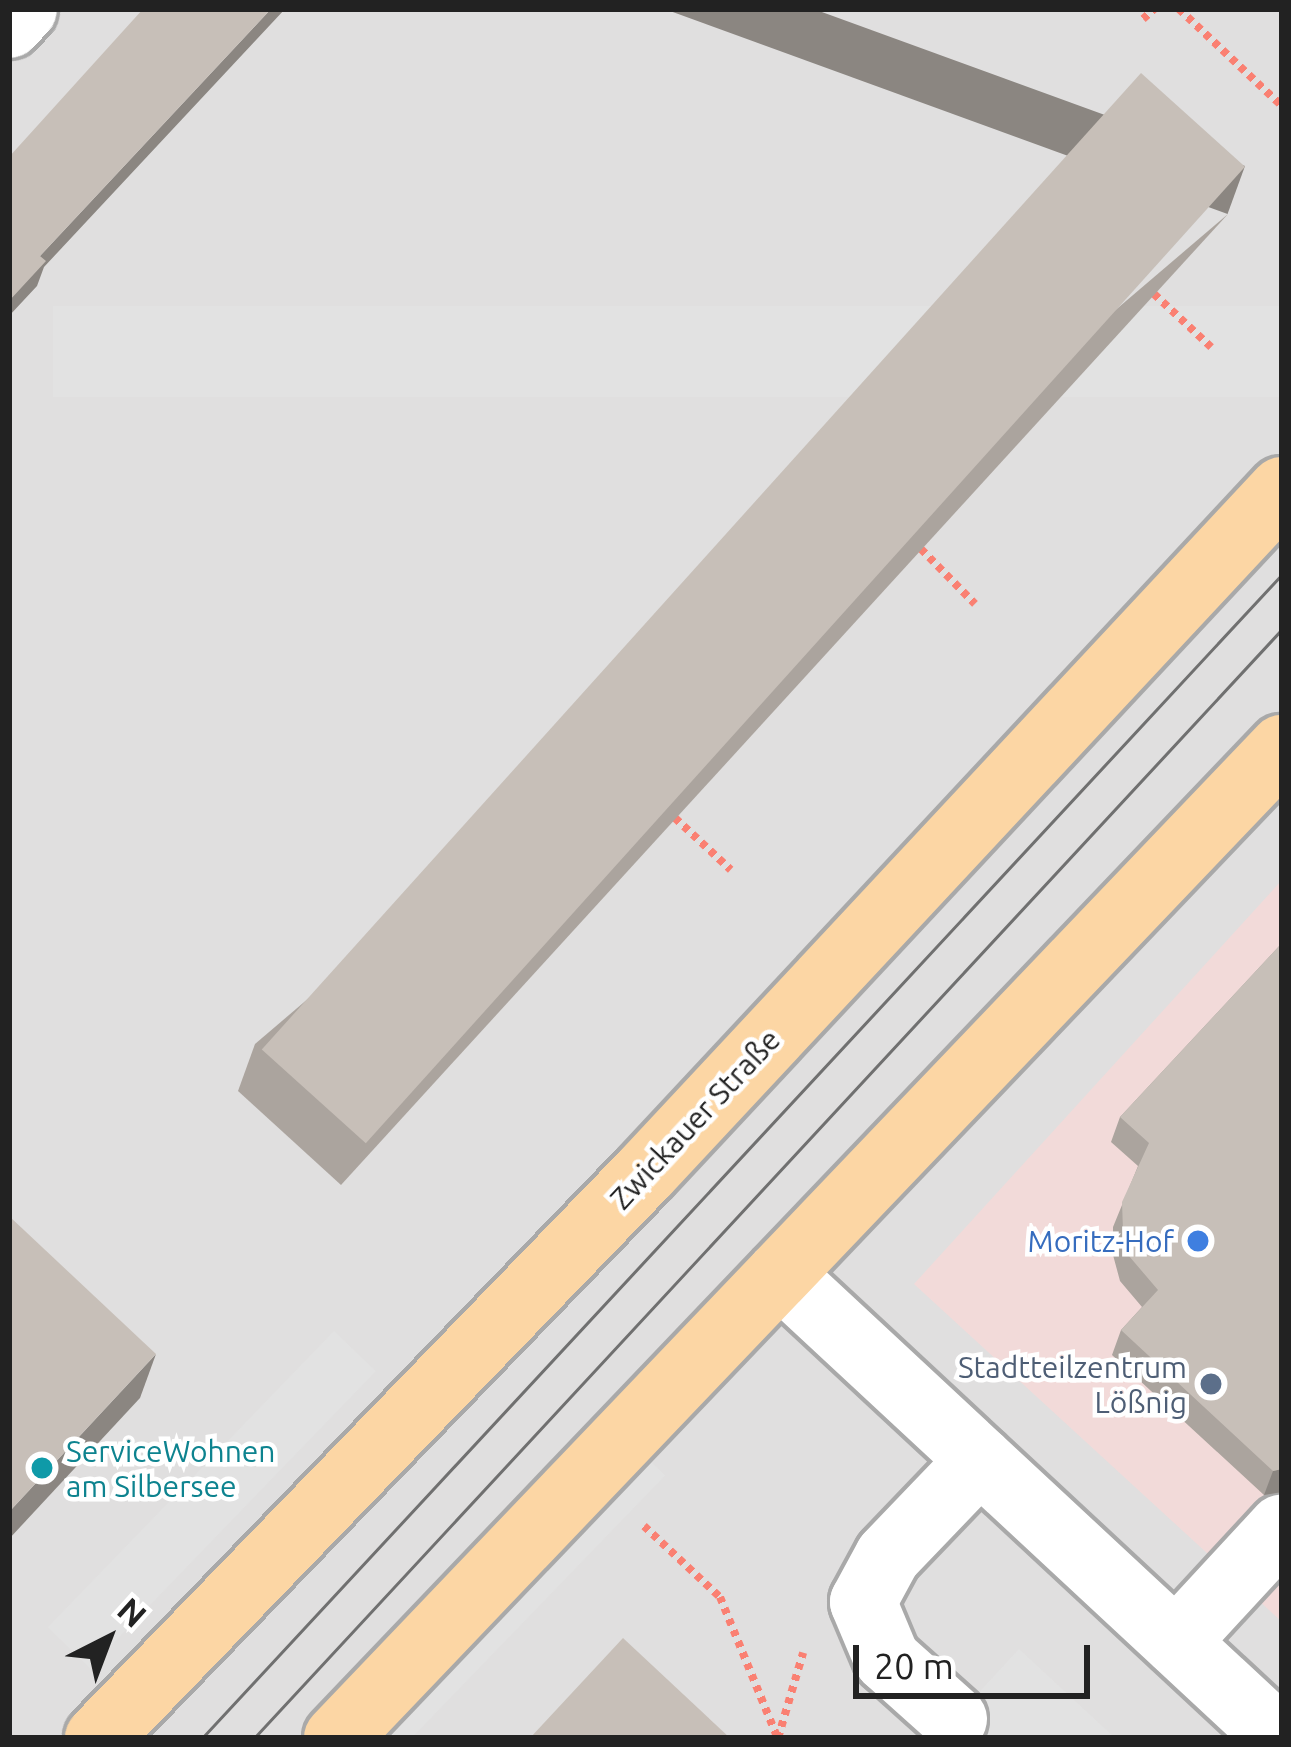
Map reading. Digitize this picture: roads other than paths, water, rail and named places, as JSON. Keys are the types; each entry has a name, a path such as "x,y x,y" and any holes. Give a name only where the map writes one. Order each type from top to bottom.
{"main road":[{"name":"Zwickauer Straße","path":"98,1738 645,1173 1282,490"},
{"path":"338,1738 1282,748"}],"street":[{"path":"9,25 24,9"},
{"path":"780,1274 1279,1738"},
{"path":"954,1719 886,1659 863,1602 888,1556 980,1460"},
{"path":"1176,1642 1282,1527"}],"tram line":[{"path":"202,1738 1282,574"},
{"path":"254,1738 1282,629"}],"place":[{"name":"Moritz-Hof","path":"1198,1241"},
{"name":"Stadtteilzentrum Lößnig","path":"1211,1384"},
{"name":"ServiceWohnen am Silbersee","path":"42,1468"}]}
